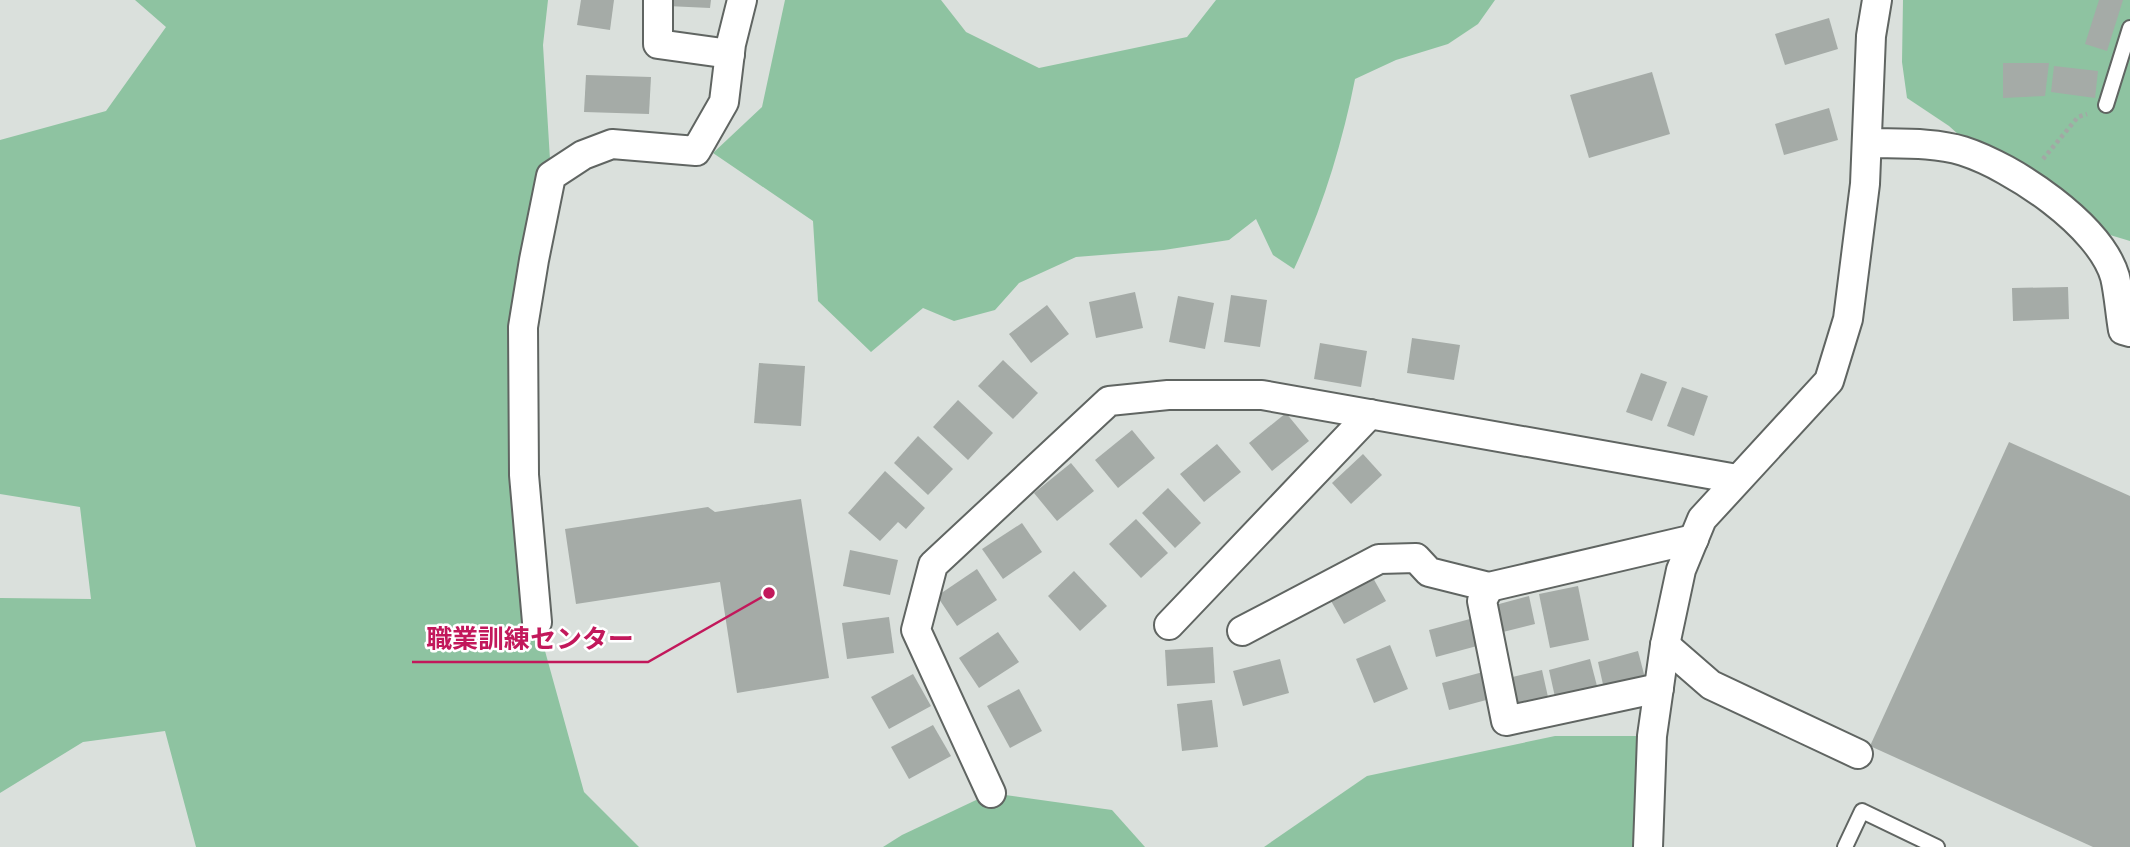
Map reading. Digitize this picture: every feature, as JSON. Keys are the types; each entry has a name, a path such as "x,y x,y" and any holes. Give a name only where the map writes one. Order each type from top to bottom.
{"street":[{"path":"658,0 658,44 730,54"},
{"path":"537,622 524,475 523,327 551,176 583,155 612,144 696,151 724,102 730,54 742,0"},
{"path":"1648,847 1652,736 1665,645 1681,570 1702,519 1829,381 1848,318 1866,184 1871,36 1877,0"},
{"path":"1867,143 1961,150 2002,166 2025,181 2094,239 2115,276 2123,330 2130,332"},
{"path":"991,793 916,630 933,565 1109,401 1168,395 1262,395 1737,479"},
{"path":"1169,625 1370,414"},
{"path":"1242,631 1379,559 1416,558 1429,572 1489,587 1693,539"},
{"path":"1489,587 1482,601 1506,721 1659,688"},
{"path":"1665,645 1712,685 1858,754"}],"lane":[{"path":"2106,104 2130,28"},
{"path":"1845,847 1863,811 1937,847"}],"path":[{"path":"2025,181 2078,117 2098,111 2106,104"}],"green space":[{"path":"135,0 548,0 543,45 551,176 534,260 537,622 584,792 639,847 196,847 165,731 83,742 0,793 0,598 91,599 80,507 0,494 0,140 106,111 166,27"},
{"path":"785,0 941,0 966,32 1039,68 1187,37 1216,0 1495,0 1478,24 1448,44 1396,60 1355,79 1330,176 1294,269 1273,255 1256,219 1229,240 1164,250 1076,257 1019,283 995,310 954,321 923,308 871,352 818,301 813,221 713,153 762,107"},
{"path":"1903,0 2130,0 2130,241 2110,235 2094,226 1997,152 1959,135 1907,98 1902,62"},
{"path":"1555,736 1652,736 1648,847 1264,847 1367,776"},
{"path":"991,793 1112,810 1145,847 883,847 902,835"}],"building":[{"path":"581,0 614,0 610,30 577,25"},
{"path":"667,0 711,0 710,8 667,6"},
{"path":"2099,0 2123,0 2107,51 2085,44"},
{"path":"1829,18 1838,49 1785,65 1775,34"},
{"path":"2003,63 2049,63 2045,96 2003,98"},
{"path":"2054,66 2098,71 2095,98 2051,92"},
{"path":"1652,72 1670,134 1589,158 1570,95"},
{"path":"586,75 651,77 649,114 584,112"},
{"path":"1829,108 1838,140 1784,155 1775,124"},
{"path":"2068,287 2069,319 2013,321 2012,288"},
{"path":"1135,292 1143,328 1096,338 1089,302"},
{"path":"1231,295 1267,300 1260,347 1224,342"},
{"path":"1178,296 1214,303 1205,349 1169,342"},
{"path":"1047,305 1069,334 1031,363 1009,334"},
{"path":"1412,338 1460,345 1454,380 1407,373"},
{"path":"1320,343 1367,351 1361,387 1314,379"},
{"path":"1003,360 1038,393 1013,419 978,386"},
{"path":"759,363 805,366 801,426 754,423"},
{"path":"1641,373 1667,382 1652,421 1626,412"},
{"path":"1682,387 1708,396 1694,436 1667,426"},
{"path":"958,400 993,433 968,460 933,427"},
{"path":"1286,413 1309,441 1272,471 1249,443"},
{"path":"1132,430 1155,458 1118,488 1095,460"},
{"path":"918,436 953,469 928,495 894,463"},
{"path":"2009,442 2130,496 2130,847 2093,847 1870,746"},
{"path":"1217,444 1241,472 1204,502 1180,474"},
{"path":"1363,454 1382,475 1351,504 1332,483"},
{"path":"1071,463 1094,491 1057,521 1034,493"},
{"path":"885,471 925,508 906,529 898,522 880,541 848,513"},
{"path":"1168,488 1201,523 1175,548 1142,513"},
{"path":"801,499 829,678 737,693 720,582 576,604 565,529 708,507 715,512"},
{"path":"1136,519 1168,553 1141,578 1109,544"},
{"path":"1022,523 1042,552 1003,579 982,549"},
{"path":"850,550 898,560 890,595 843,586"},
{"path":"977,569 997,600 957,626 937,596"},
{"path":"1368,569 1386,601 1344,624 1326,592"},
{"path":"1074,571 1107,606 1080,631 1048,596"},
{"path":"1578,586 1589,640 1550,648 1539,594"},
{"path":"1529,596 1535,624 1495,634 1488,607"},
{"path":"889,617 894,653 847,659 842,623"},
{"path":"1470,619 1477,646 1436,657 1429,630"},
{"path":"998,632 1019,662 979,688 959,658"},
{"path":"1390,645 1408,689 1374,703 1356,659"},
{"path":"1213,647 1215,683 1167,686 1165,650"},
{"path":"1638,651 1645,678 1604,689 1598,662"},
{"path":"1280,659 1289,693 1243,706 1233,671"},
{"path":"1590,659 1597,686 1555,697 1549,670"},
{"path":"1542,670 1548,697 1507,707 1500,680"},
{"path":"1483,672 1490,699 1449,710 1442,683"},
{"path":"913,674 931,706 889,729 871,697"},
{"path":"1019,689 1042,731 1010,748 987,706"},
{"path":"1212,700 1218,747 1182,751 1177,704"},
{"path":"933,725 951,756 909,779 891,747"}],"place":[{"name":"職業訓練センター","path":"769,593"}]}
